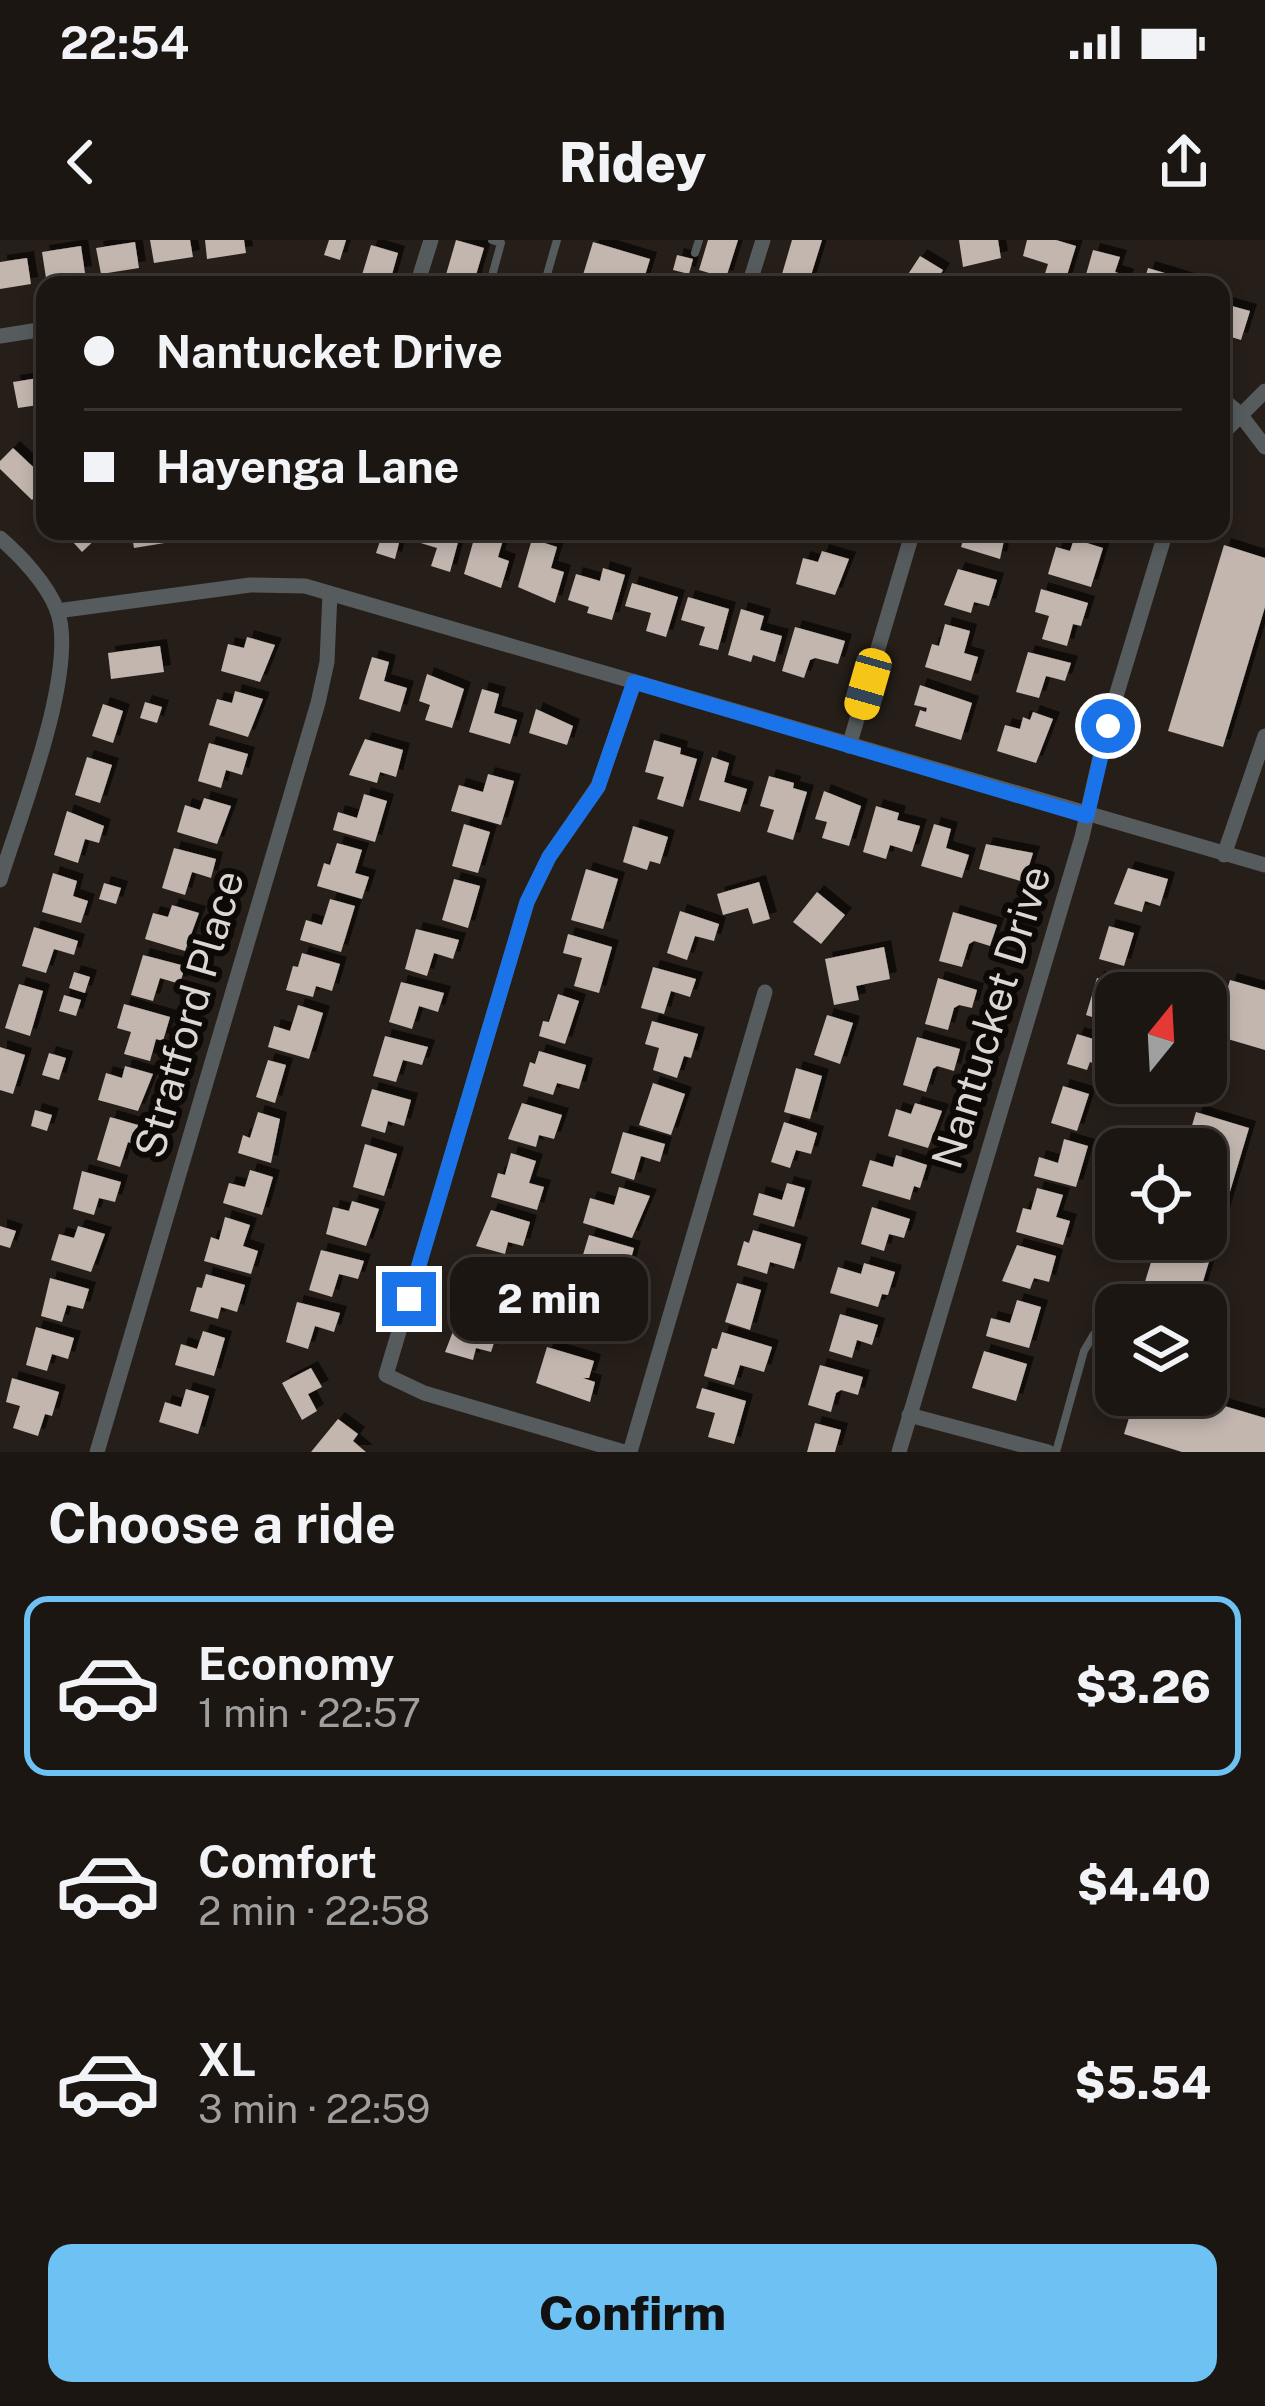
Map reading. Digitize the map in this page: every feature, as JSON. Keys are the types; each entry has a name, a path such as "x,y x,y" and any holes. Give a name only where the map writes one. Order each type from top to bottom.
{"street":[{"path":"420,276 431,240"},
{"path":"752,276 763,240"},
{"path":"0,337 36,331"},
{"path":"1230,425 1265,391"},
{"path":"1230,406 1265,447"},
{"path":"0,538 24,561 57,611 59,681 0,880"},
{"path":"849,746 910,540"},
{"name":"Nantucket Drive","path":"898,1452 1087,816 1108,726 1163,540"},
{"path":"57,611 250,585 305,586 1265,865"},
{"name":"Stratford Place","path":"97,1452 318,703 327,662 330,592"},
{"path":"634,682 598,787 549,857 527,902 386,1375 424,1393 627,1452 765,992"},
{"path":"1224,855 1265,736"},
{"path":"909,1415 1052,1452"}],"lane":[{"path":"492,240 501,243 492,276"},
{"path":"547,276 557,240"},
{"path":"695,253 699,240"},
{"path":"1052,1452 1084,1352 1095,1334"}],"building":[{"path":"150,240 190,240 193,257 154,263"},
{"path":"205,240 244,240 246,253 207,259"},
{"path":"329,240 346,240 340,260 324,255"},
{"path":"456,240 484,248 476,276 446,276"},
{"path":"708,240 738,240 727,276 699,270"},
{"path":"792,240 822,240 811,276 781,276"},
{"path":"959,240 998,240 1001,258 963,267"},
{"path":"1027,240 1076,246 1067,276 1044,276 1048,264 1023,256"},
{"path":"135,242 139,268 101,274 96,248"},
{"path":"593,242 650,259 645,276 583,275"},
{"path":"371,245 398,253 392,276 362,276"},
{"path":"81,246 85,273 46,276 42,252"},
{"path":"1093,250 1120,257 1115,272 1127,276 1086,276"},
{"path":"677,255 693,259 689,274 673,270"},
{"path":"920,256 943,270 939,276 907,276"},
{"path":"27,258 31,284 0,289 0,262"},
{"path":"1148,268 1174,276 1146,276"},
{"path":"1230,305 1250,311 1241,340 1230,337"},
{"path":"36,378 36,405 18,408 13,382"},
{"path":"13,448 36,470 32,500 0,469 0,461"},
{"path":"71,540 95,540 82,552"},
{"path":"133,540 171,540 171,542 134,548"},
{"path":"380,540 400,540 395,559 376,553"},
{"path":"459,540 450,572 431,566 437,548 414,541"},
{"path":"474,540 503,540 498,557 509,561 501,588 464,574"},
{"path":"532,540 557,547 551,568 564,572 555,603 518,587"},
{"path":"963,540 1004,540 1000,559 961,547"},
{"path":"1074,540 1103,548 1091,587 1048,574 1056,547 1070,551"},
{"path":"1224,545 1265,558 1265,607 1223,747 1168,731"},
{"path":"822,551 849,559 835,595 796,584 803,558 818,562"},
{"path":"603,568 625,575 612,620 587,613 589,607 568,600 576,574 600,581"},
{"path":"958,569 997,580 989,606 974,602 971,613 944,605"},
{"path":"632,583 678,597 666,637 646,631 651,613 625,606"},
{"path":"1041,589 1088,603 1081,626 1073,624 1067,646 1042,639 1049,616 1035,612"},
{"path":"688,597 729,609 718,650 699,645 705,627 681,620"},
{"path":"741,609 764,616 760,630 782,636 775,662 753,655 751,662 728,655"},
{"path":"945,624 970,631 964,653 978,657 971,681 925,667 932,644 939,646"},
{"path":"795,627 845,641 838,664 810,660 804,678 782,671"},
{"path":"247,637 275,645 260,682 221,671 228,644 244,648"},
{"path":"160,646 164,672 111,679 108,653"},
{"path":"1028,652 1071,663 1065,681 1046,676 1039,698 1016,692"},
{"path":"372,657 389,662 384,681 407,688 400,712 359,699"},
{"path":"427,674 464,689 452,728 425,720 430,705 419,701"},
{"path":"920,685 972,703 961,740 915,726 920,710 927,708 914,705"},
{"path":"482,689 499,694 494,713 517,720 510,744 469,732"},
{"path":"235,691 263,699 248,737 209,725 217,699 232,703"},
{"path":"145,702 162,707 157,723 140,718"},
{"path":"103,704 123,711 113,743 92,736"},
{"path":"536,709 573,726 567,745 529,733"},
{"path":"1033,712 1053,719 1036,763 997,751 1005,725 1020,729 1023,717 1030,720"},
{"path":"365,739 403,750 396,777 380,772 377,783 349,775"},
{"path":"654,740 697,759 683,807 657,799 664,777 645,772"},
{"path":"209,743 248,754 242,775 226,770 221,788 198,781"},
{"path":"87,757 112,765 100,803 75,795"},
{"path":"712,757 729,763 724,782 747,789 740,812 699,800"},
{"path":"488,774 514,781 501,825 451,811 459,785 483,792"},
{"path":"769,776 807,792 793,840 767,832 774,810 760,806"},
{"path":"824,791 861,806 849,846 822,838 827,822 815,819"},
{"path":"364,794 387,801 375,842 333,830 338,812 357,818"},
{"path":"204,798 231,806 217,844 177,832 185,805 200,810"},
{"path":"876,806 899,813 897,820 920,826 912,852 890,845 886,859 863,852"},
{"path":"67,811 104,826 99,843 85,839 78,863 54,855"},
{"path":"464,824 490,832 478,873 452,866"},
{"path":"934,824 951,829 946,848 969,855 962,878 921,866"},
{"path":"633,826 668,837 660,864 650,861 647,870 623,862"},
{"path":"337,843 362,850 355,873 369,877 362,899 317,886"},
{"path":"986,844 1033,853 1024,882 979,869"},
{"path":"174,848 216,859 211,878 192,872 185,895 162,888"},
{"path":"1128,868 1168,879 1160,906 1145,901 1142,912 1114,904"},
{"path":"586,869 618,879 603,929 571,920"},
{"path":"53,873 77,881 73,896 88,901 81,923 42,912"},
{"path":"454,879 480,886 468,928 442,920"},
{"path":"759,882 770,919 753,924 748,908 723,915 717,894"},
{"path":"104,883 121,888 116,904 99,899"},
{"path":"817,892 845,915 821,944 793,922"},
{"path":"330,899 355,906 341,952 300,940 306,920 322,925"},
{"path":"172,905 199,913 185,951 145,939 153,913 168,917"},
{"path":"680,911 719,924 714,941 695,936 687,960 667,953"},
{"path":"953,912 997,925 990,946 969,944 962,967 939,961"},
{"path":"1109,926 1134,933 1124,966 1099,959"},
{"path":"34,927 78,941 74,955 54,949 46,973 22,966"},
{"path":"416,929 459,940 453,959 434,953 427,976 405,969"},
{"path":"568,934 612,947 599,993 574,986 582,958 563,953"},
{"path":"884,947 890,979 856,986 859,1000 834,1005 825,959"},
{"path":"302,953 340,964 332,991 316,986 313,997 286,990"},
{"path":"143,955 185,966 180,984 160,978 153,1001 131,995"},
{"path":"653,967 696,979 690,997 671,991 664,1014 641,1008"},
{"path":"74,972 90,977 85,993 69,988"},
{"path":"938,978 977,990 972,1008 954,1008 948,1030 925,1024"},
{"path":"1230,980 1265,990 1265,1050 1227,1039"},
{"path":"401,982 444,993 438,1012 419,1006 412,1029 389,1022"},
{"path":"19,984 43,991 30,1036 5,1028"},
{"path":"1095,985 1095,1018 1086,1015"},
{"path":"558,994 579,1001 565,1044 539,1036"},
{"path":"64,995 81,1000 76,1016 59,1011"},
{"path":"124,1004 170,1017 163,1041 156,1039 150,1061 124,1054 131,1032 117,1028"},
{"path":"298,1005 323,1013 309,1059 268,1047 274,1026 290,1031"},
{"path":"827,1015 853,1023 840,1064 814,1055"},
{"path":"652,1021 698,1034 691,1058 684,1056 677,1078 653,1070 659,1048 645,1044"},
{"path":"1077,1034 1095,1040 1095,1064 1090,1062 1087,1070 1067,1064"},
{"path":"385,1036 428,1047 422,1065 403,1060 396,1082 373,1076"},
{"path":"917,1037 960,1049 954,1071 933,1069 926,1092 903,1085"},
{"path":"0,1047 25,1055 13,1094 0,1090"},
{"path":"539,1051 586,1065 579,1089 557,1083 553,1095 523,1086 530,1062 535,1064"},
{"path":"49,1053 66,1058 59,1080 42,1075"},
{"path":"268,1060 286,1065 275,1103 256,1097"},
{"path":"125,1066 153,1074 138,1111 98,1100 106,1073 122,1078"},
{"path":"796,1068 822,1076 810,1119 784,1112"},
{"path":"653,1083 685,1094 671,1135 639,1125"},
{"path":"1063,1086 1089,1094 1077,1131 1051,1123"},
{"path":"372,1089 411,1100 404,1126 388,1121 385,1133 361,1126"},
{"path":"522,1103 562,1115 554,1139 539,1135 536,1147 508,1139"},
{"path":"915,1103 942,1111 928,1148 888,1136 896,1109 911,1114"},
{"path":"35,1110 52,1115 47,1131 31,1126"},
{"path":"258,1112 280,1119 271,1163 238,1153 243,1135 250,1138"},
{"path":"1196,1112 1249,1128 1227,1201 1227,1128 1191,1128"},
{"path":"110,1117 138,1125 120,1167 97,1160"},
{"path":"784,1122 817,1133 811,1154 796,1150 790,1168 771,1162"},
{"path":"623,1132 665,1144 660,1162 641,1156 634,1180 611,1173"},
{"path":"1064,1139 1088,1146 1076,1187 1034,1176 1039,1157 1058,1163"},
{"path":"365,1144 397,1154 384,1196 353,1187"},
{"path":"511,1153 536,1161 529,1183 544,1187 537,1210 491,1197 498,1173 505,1175"},
{"path":"896,1155 927,1165 920,1188 914,1186 910,1200 862,1186 870,1160 893,1167"},
{"path":"250,1170 273,1177 262,1215 223,1203 229,1183 245,1187"},
{"path":"82,1171 121,1182 115,1202 99,1198 94,1215 73,1209"},
{"path":"787,1183 805,1188 794,1227 753,1215 759,1193 782,1200"},
{"path":"619,1187 650,1196 632,1238 583,1223 590,1198 614,1205"},
{"path":"1037,1188 1063,1195 1056,1217 1070,1221 1063,1245 1016,1232 1023,1208 1031,1210"},
{"path":"352,1201 379,1209 366,1246 326,1234 333,1207 349,1211"},
{"path":"872,1207 910,1219 904,1238 889,1234 884,1251 861,1244"},
{"path":"491,1210 530,1222 523,1246 508,1242 505,1254 476,1246"},
{"path":"225,1217 250,1225 243,1246 258,1251 251,1274 204,1261 211,1237 219,1240"},
{"path":"0,1226 16,1231 10,1248 0,1245"},
{"path":"78,1226 105,1234 91,1272 51,1260 59,1234 74,1238"},
{"path":"753,1230 801,1244 794,1269 770,1262 767,1274 737,1265 744,1241 749,1243"},
{"path":"589,1235 634,1248 627,1272 620,1270 614,1292 589,1284 596,1262 582,1258"},
{"path":"1017,1245 1056,1256 1049,1282 1034,1278 1030,1289 1002,1281"},
{"path":"321,1250 364,1261 358,1279 339,1274 332,1297 309,1290"},
{"path":"1152,1260 1209,1260 1202,1284 1144,1284"},
{"path":"477,1261 526,1275 519,1300 496,1293 490,1314 459,1305"},
{"path":"864,1263 895,1272 888,1295 882,1294 878,1307 830,1293 838,1267 861,1274"},
{"path":"206,1274 245,1285 237,1312 221,1307 218,1319 190,1311"},
{"path":"50,1278 89,1289 83,1309 67,1305 62,1322 41,1316"},
{"path":"737,1283 761,1290 750,1330 725,1322"},
{"path":"588,1295 618,1304 610,1333 604,1331 600,1344 552,1330 559,1304 583,1311"},
{"path":"1017,1300 1041,1307 1029,1348 986,1336 991,1318 1010,1323"},
{"path":"297,1302 340,1313 334,1332 315,1326 308,1349 286,1342"},
{"path":"840,1314 878,1325 872,1345 857,1340 852,1358 829,1351"},
{"path":"459,1316 499,1328 491,1352 476,1348 473,1360 445,1352"},
{"path":"36,1327 74,1338 68,1359 52,1354 47,1371 26,1365"},
{"path":"203,1331 225,1338 214,1376 175,1365 181,1344 197,1349"},
{"path":"722,1332 772,1347 764,1372 740,1365 734,1385 704,1376"},
{"path":"547,1347 594,1361 589,1378 583,1378 595,1382 590,1402 536,1383"},
{"path":"984,1351 1027,1364 1016,1401 972,1388"},
{"path":"820,1365 863,1377 858,1395 836,1393 831,1412 808,1405"},
{"path":"311,1368 322,1387 308,1394 317,1411 302,1420 282,1383"},
{"path":"12,1378 59,1392 52,1416 45,1414 38,1436 13,1428 20,1406 6,1402"},
{"path":"702,1388 746,1401 734,1444 708,1437 715,1413 696,1408"},
{"path":"186,1389 209,1396 198,1434 159,1422 165,1402 181,1407"},
{"path":"1227,1407 1265,1418 1265,1452 1182,1452 1124,1434 1130,1416 1227,1416"},
{"path":"338,1419 358,1434 353,1441 366,1452 311,1452"},
{"path":"815,1423 841,1430 835,1452 807,1452"}],"route":[{"path":"409,1299 527,902 549,857 598,787 634,682 1087,816 1108,726"}]}
